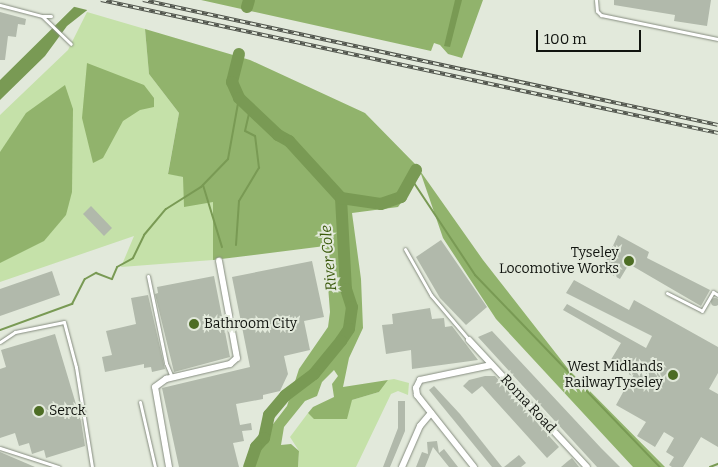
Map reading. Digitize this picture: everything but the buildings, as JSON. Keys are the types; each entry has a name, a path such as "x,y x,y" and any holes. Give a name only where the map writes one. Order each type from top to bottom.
{"street":[{"path":"169,467 154,392 158,383 172,377 230,364 237,358 218,261"},
{"name":"Roma Road","path":"469,340 587,467"},
{"path":"474,467 417,395 419,381 491,365"},
{"path":"402,467 420,426 431,413"}],"lane":[{"path":"596,0 596,9 601,15 718,39"},
{"path":"0,5 42,16 51,16"},
{"path":"42,16 71,44"},
{"path":"406,249 431,295 469,340"},
{"path":"148,276 166,362 172,377"},
{"path":"667,293 702,311 713,292 718,295"},
{"path":"1,341 15,332 64,322 76,367 92,467"},
{"path":"140,402 155,467"},
{"path":"0,448 59,467"}],"shaded area":[{"path":"81,0 100,0 67,26 45,56 0,100 0,80"},
{"path":"201,0 483,0 462,58 448,54 440,45 434,43 431,51"},
{"path":"455,0 462,0 450,47 444,46"},
{"path":"87,12 145,29 149,74 179,113 168,173 183,177 213,202 213,260 121,267 134,236 0,282 0,115 68,50"},
{"path":"145,29 250,60 365,113 416,165 483,260 569,370 665,467 633,467 496,319 443,238 421,174 398,207 352,213 361,279 363,328 349,358 343,387 388,380 379,392 352,400 347,419 314,419 308,413 313,407 334,397 332,384 338,376 334,370 322,382 317,396 305,401 284,427 281,445 291,444 299,451 298,467 250,467 251,453 287,406 299,369 328,327 330,312 325,246 213,260 213,202 184,207 183,177 168,174 179,113 149,74"},
{"path":"87,63 144,85 154,98 154,107 140,110 123,121 103,158 93,163 82,118"},
{"path":"65,85 73,109 72,192 66,215 44,241 0,263 0,152 26,113"},
{"path":"394,379 409,383 408,395 398,391 391,394 356,467 298,467 299,451 290,437 308,413 315,419 352,400 379,392 388,380"}],"pier":[{"path":"77,0 103,0 91,11 71,6"}],"waterway":[{"name":"River Cole","path":"247,7 249,0"},
{"name":"River Cole","path":"239,54 232,82 239,98 278,135 289,141 341,198 346,289 352,307 349,329 341,341 314,374 285,396 269,415 264,438 256,447 249,467"},
{"path":"0,330 72,304 85,279 96,273 112,279 117,267 133,258 144,235 166,209 201,187 228,159 239,98"},
{"path":"236,245 239,201 259,168 255,136 245,131 250,109"},
{"path":"341,198 381,204 401,197 416,170"},
{"path":"412,180 475,275 660,467"},
{"path":"203,185 222,247"},
{"path":"710,467 718,464"}],"railway":[{"path":"101,0 718,133"},
{"path":"143,0 718,125"}],"place":[{"name":"Tyseley Locomotive Works","path":"629,261"},
{"name":"Bathroom City","path":"194,324"},
{"name":"West Midlands RailwayTyseley","path":"673,375"},
{"name":"Serck","path":"39,411"}]}
